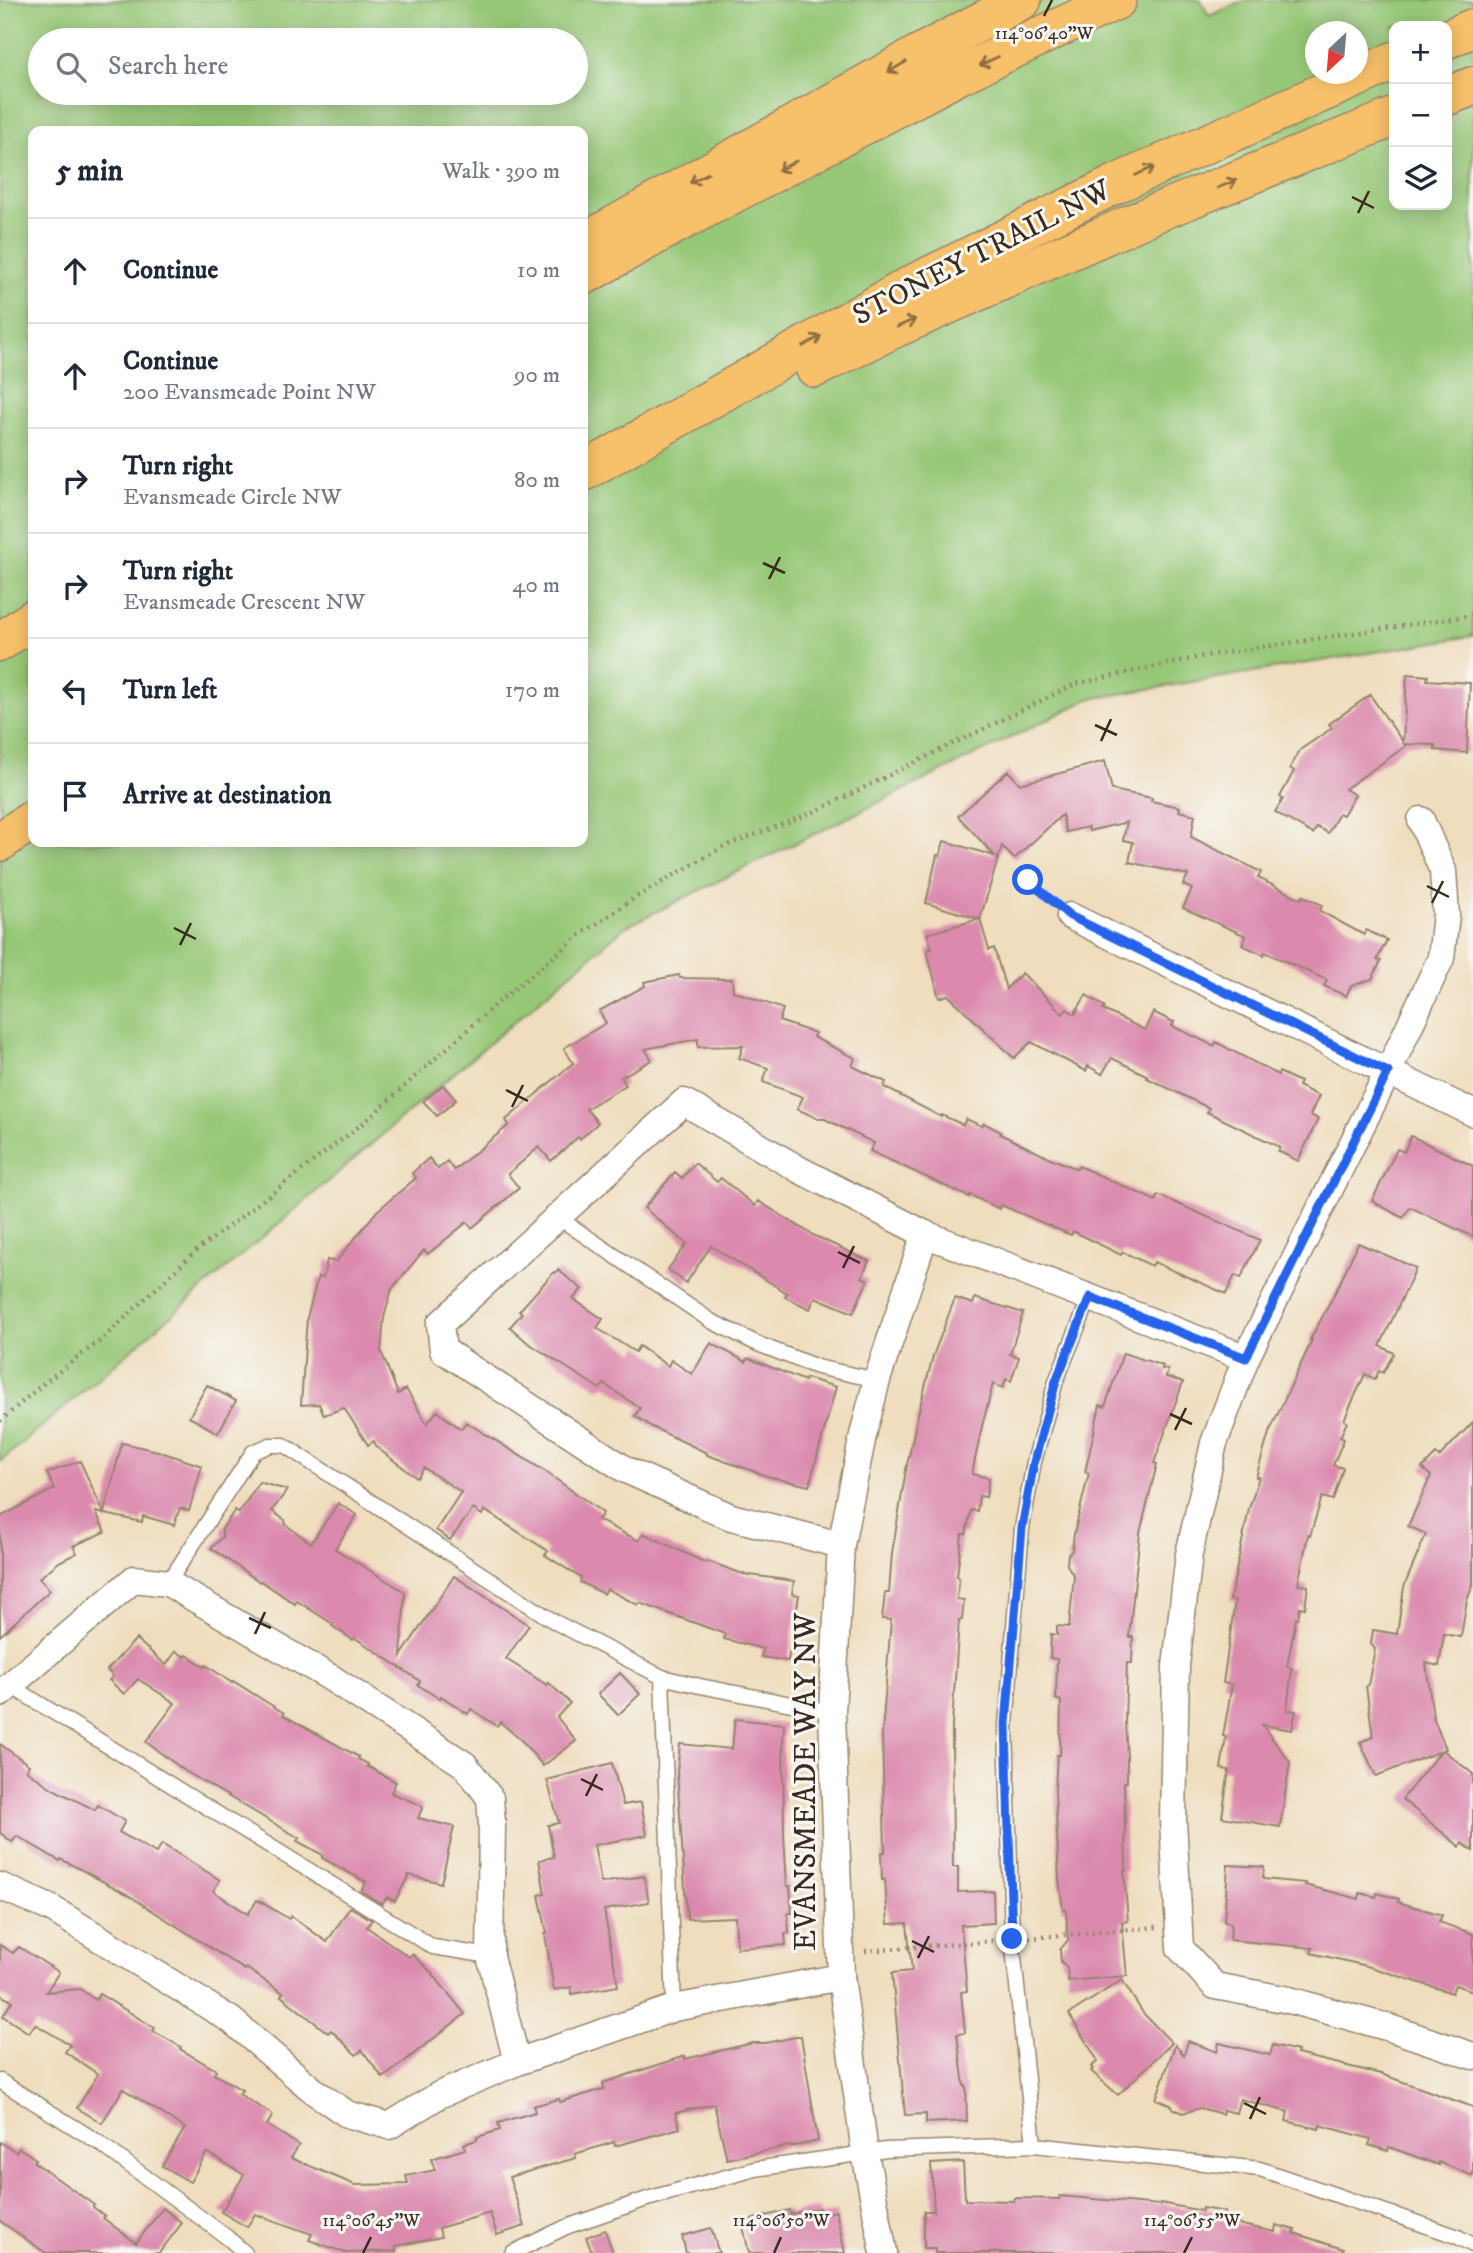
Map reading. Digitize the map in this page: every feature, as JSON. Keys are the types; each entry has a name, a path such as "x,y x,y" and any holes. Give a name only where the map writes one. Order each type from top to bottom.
{"highway":[{"path":"588,240 917,55 1022,0"},
{"path":"588,273 961,74 1117,0"},
{"path":"1452,37 1473,28"},
{"name":"STONEY TRAIL NW","path":"588,469 911,285 1118,183 1389,63"},
{"path":"1452,94 1473,86"},
{"path":"588,484 891,330 1158,212 1389,119"},
{"path":"0,642 28,622"},
{"path":"0,842 28,822"}],"street":[{"path":"1421,820 1443,871 1446,915 1441,957 1388,1072 1246,1358 1214,1443 1189,1554 1175,1666 1173,1820 1180,1948 1215,1986 1289,2000 1390,2028 1473,2056"},
{"path":"1070,916 1473,1113"},
{"path":"841,1545 731,1517 626,1470 443,1350 440,1324 684,1102 800,1170 925,1234 1246,1358"},
{"name":"EVANSMEADE WAY NW","path":"884,2253 865,2153 840,1965 832,1712 841,1545 877,1380 925,1234"},
{"path":"5,1690 134,1578 168,1583 331,1678 465,1765 490,1798 490,1956 517,2062"},
{"path":"0,1885 52,1909 231,2020 314,2092 347,2114 389,2126 439,2095 517,2062 674,2008 840,1965"}],"lane":[{"path":"559,1218 711,1321 758,1345 817,1367 877,1380"},
{"path":"1034,2145 1012,1939 1006,1724 1022,1528 1034,1462 1056,1381 1090,1297"},
{"path":"168,1583 253,1452 270,1445 284,1445 555,1622 662,1677 832,1712"},
{"path":"662,1677 674,2008"},
{"path":"5,1690 433,1947 490,1956"},
{"path":"0,2081 98,2142 245,2253"},
{"path":"512,2253 566,2227 647,2199 755,2169 886,2150 1034,2145 1260,2169 1456,2236 1473,2245"}],"path":[{"path":"0,1421 44,1383 101,1340 195,1252 366,1121 496,1004 580,935 636,897 723,847 814,811 1075,684 1204,656 1473,615"},
{"path":"1028,880 1070,916"},
{"path":"840,1965 1012,1939 1179,1926"}],"green space":[{"path":"0,0 1201,0 1209,16 1246,0 1473,0 1473,636 1089,699 625,927 0,1462"}],"building":[{"path":"1407,674 1428,676 1427,680 1470,683 1467,753 1435,750 1435,745 1404,744 1406,746 1345,789 1355,795 1343,815 1339,813 1328,833 1317,827 1313,834 1275,812 1283,799 1280,797 1294,771 1290,768 1300,750 1332,728 1329,724 1370,695 1403,742"},
{"path":"1105,761 1112,790 1152,798 1151,801 1180,807 1179,811 1195,815 1191,837 1261,872 1258,878 1301,899 1303,896 1322,905 1320,911 1364,935 1366,930 1387,940 1377,960 1381,961 1372,979 1351,986 1346,996 1324,986 1327,980 1265,952 1264,955 1242,945 1246,936 1183,908 1192,889 1183,885 1188,875 1129,862 1133,842 1123,840 1127,822 1089,831 1088,827 1066,832 1062,815 1014,859 1002,846 980,919 989,950 994,948 1006,989 1022,973 1063,1014 1067,1009 1075,1014 1086,995 1105,1007 1103,1010 1145,1030 1153,1012 1174,1022 1172,1026 1214,1046 1216,1042 1278,1075 1279,1072 1300,1082 1298,1086 1319,1096 1310,1115 1318,1119 1298,1161 1278,1151 1280,1147 1207,1112 1209,1108 1112,1058 1102,1074 1088,1066 1086,1071 1031,1042 1014,1058 948,995 939,998 927,950 932,949 927,934 979,919 926,903 937,855 940,856 944,841 995,856 958,816 1008,771 1020,784"},
{"path":"679,975 680,978 732,979 733,991 783,1009 779,1021 815,1033 813,1037 855,1058 852,1066 886,1082 884,1087 941,1117 942,1115 963,1125 966,1119 982,1126 984,1123 1041,1154 1077,1169 1079,1166 1156,1201 1158,1195 1260,1240 1241,1278 1235,1275 1226,1294 1154,1262 1152,1266 1123,1252 1121,1255 1073,1231 1071,1235 1001,1205 1000,1209 970,1195 969,1197 870,1151 874,1143 825,1119 797,1109 803,1097 763,1082 768,1068 739,1058 743,1046 698,1047 698,1039 645,1049 652,1060 621,1077 626,1085 586,1109 598,1123 551,1161 539,1147 508,1174 519,1188 472,1228 467,1222 428,1254 424,1250 392,1289 384,1317 381,1351 398,1394 406,1389 427,1424 437,1411 461,1429 466,1422 546,1472 603,1513 598,1520 639,1541 643,1533 706,1563 707,1561 749,1576 794,1581 792,1594 799,1595 788,1661 761,1657 763,1649 724,1639 725,1634 640,1603 638,1605 607,1589 604,1594 580,1582 581,1578 545,1555 548,1551 484,1510 482,1515 473,1509 450,1540 436,1530 461,1492 424,1468 417,1478 376,1447 374,1441 368,1445 344,1408 324,1415 319,1404 301,1405 307,1318 318,1277 323,1278 327,1260 336,1262 377,1211 416,1178 412,1173 429,1158 438,1169 447,1161 454,1170 509,1125 506,1120 573,1063 564,1048 606,1023 599,1011 645,986 644,982"},
{"path":"443,1085 456,1100 437,1116 423,1101"},
{"path":"1411,1136 1473,1166 1473,1237 1410,1207 1403,1218 1372,1201 1397,1149 1404,1152"},
{"path":"695,1163 717,1182 721,1178 755,1206 758,1201 813,1235 869,1261 862,1277 868,1280 853,1313 815,1297 810,1309 785,1297 787,1293 711,1246 686,1283 668,1269 687,1244 644,1208 675,1172 682,1178"},
{"path":"1358,1243 1416,1268 1380,1346 1394,1353 1383,1373 1379,1371 1375,1379 1365,1374 1344,1420 1347,1422 1340,1437 1344,1439 1333,1465 1343,1468 1333,1500 1322,1497 1310,1536 1308,1535 1298,1584 1308,1586 1305,1608 1300,1607 1296,1618 1287,1667 1292,1668 1287,1710 1296,1711 1292,1730 1262,1725 1290,1762 1280,1827 1222,1817 1229,1770 1221,1769 1226,1737 1223,1736 1232,1685 1223,1683 1235,1601 1230,1600 1249,1509 1259,1477 1256,1477 1269,1433 1310,1340"},
{"path":"558,1270 582,1289 573,1299 603,1319 597,1328 635,1352 639,1346 668,1366 671,1360 692,1374 711,1343 746,1362 748,1358 805,1381 806,1378 836,1387 809,1486 770,1477 707,1455 652,1427 635,1416 640,1408 604,1384 600,1389 527,1342 510,1327 522,1313 519,1311"},
{"path":"955,1298 973,1304 975,1298 1023,1313 1010,1354 1019,1357 1011,1381 1006,1379 1003,1388 993,1384 982,1426 972,1474 989,1478 986,1497 979,1496 977,1511 971,1510 966,1534 962,1534 957,1576 957,1599 964,1600 962,1620 959,1620 952,1724 953,1867 958,1867 958,1892 993,1891 994,1923 961,1925 967,1991 961,1992 965,2033 957,2034 966,2086 967,2121 926,2123 926,2114 905,2115 892,1973 912,1971 907,1923 888,1924 885,1880 882,1880 881,1852 885,1852 882,1734 891,1620 882,1619 885,1593 889,1593 892,1553 917,1418 933,1356"},
{"path":"1123,1353 1163,1366 1162,1369 1168,1370 1166,1377 1183,1382 1154,1463 1157,1464 1140,1533 1129,1637 1133,1637 1132,1663 1127,1663 1127,1782 1124,1782 1124,1871 1128,1921 1122,1922 1127,1976 1068,1981 1067,1967 1061,1962 1060,1950 1068,1940 1066,1910 1063,1910 1059,1880 1055,1790 1057,1755 1060,1755 1061,1701 1056,1699 1057,1659 1050,1658 1051,1634 1057,1635 1057,1626 1069,1627 1074,1576 1067,1565 1068,1554 1072,1551 1089,1473 1085,1472 1100,1405 1105,1407"},
{"path":"207,1385 236,1401 218,1433 189,1417"},
{"path":"1473,1422 1473,1585 1467,1600 1461,1637 1444,1634 1439,1666 1426,1663 1433,1717 1446,1749 1443,1750 1473,1774 1473,1851 1462,1843 1460,1847 1402,1799 1441,1751 1376,1776 1360,1742 1373,1737 1366,1686 1375,1649 1371,1644 1373,1630 1397,1634 1404,1587 1426,1534 1408,1526 1431,1476 1422,1468 1436,1454 1439,1457"},
{"path":"122,1443 158,1451 202,1466 189,1511 180,1508 174,1525 143,1516 142,1522 96,1512 105,1532 73,1546 77,1553 59,1562 39,1578 50,1590 0,1636 0,1517 54,1489 47,1473 80,1461 104,1513"},
{"path":"259,1482 287,1490 272,1511 311,1543 338,1503 357,1515 335,1549 405,1592 401,1656 454,1576 529,1625 506,1659 547,1685 549,1683 570,1703 557,1717 576,1741 543,1766 522,1741 500,1722 497,1726 471,1709 468,1714 441,1696 440,1699 418,1685 420,1681 380,1654 355,1638 353,1640 297,1601 295,1604 211,1548 222,1537 222,1529 235,1510 239,1513"},
{"path":"136,1639 166,1665 176,1651 205,1667 206,1665 284,1713 283,1715 359,1757 367,1766 396,1782 391,1793 423,1806 418,1818 454,1827 441,1883 409,1875 395,1901 387,1897 382,1904 361,1891 366,1882 322,1858 323,1855 297,1841 299,1838 185,1771 146,1742 175,1703 138,1679 124,1694 109,1680 113,1676 107,1670"},
{"path":"620,1673 640,1694 618,1715 598,1694"},
{"path":"735,1719 784,1724 784,1835 787,1886 790,1886 792,1913 788,1913 789,1933 785,1934 786,1945 737,1948 735,1917 687,1919 677,1772 680,1744 732,1749"},
{"path":"0,1744 29,1765 26,1770 53,1789 95,1810 98,1805 125,1821 119,1832 156,1853 162,1844 220,1880 213,1891 248,1914 257,1900 289,1919 291,1916 327,1942 350,1907 372,1920 367,1927 409,1957 412,1954 432,1973 465,2014 383,2078 362,2050 356,2055 331,2030 328,2033 281,1996 283,1993 246,1968 245,1970 125,1893 17,1836 12,1842 0,1833"},
{"path":"612,1763 623,1805 641,1802 647,1835 594,1845 601,1883 644,1876 649,1902 604,1910 618,1986 572,1994 571,1987 554,1990 539,1895 545,1894 539,1860 554,1857 548,1825 559,1823 547,1780"},
{"path":"1228,1865 1264,1867 1263,1879 1306,1883 1305,1885 1359,1899 1360,1893 1376,1897 1377,1893 1442,1915 1439,1922 1473,1934 1473,1991 1455,1985 1452,1993 1367,1966 1311,1953 1313,1948 1230,1940 1231,1923 1224,1922"},
{"path":"0,1945 13,1953 19,1947 59,1972 46,1992 80,1989 96,2000 99,1994 155,2028 153,2031 216,2070 214,2074 242,2090 239,2094 273,2115 267,2125 299,2145 291,2158 355,2185 408,2184 406,2176 435,2170 431,2159 465,2149 464,2144 500,2130 498,2123 535,2112 533,2106 559,2099 560,2102 604,2089 603,2083 685,2056 685,2059 753,2043 801,2036 818,2141 727,2159 714,2104 675,2113 680,2128 615,2146 614,2142 575,2154 576,2158 509,2177 525,2226 497,2235 490,2213 439,2228 441,2237 396,2246 396,2251 346,2253 309,2240 312,2234 255,2214 247,2227 221,2212 244,2175 207,2152 190,2182 162,2166 185,2128 123,2089 102,2123 77,2108 98,2074 65,2052 70,2045 35,2024 29,2033 3,2016 12,2001 0,1995"},
{"path":"1122,1980 1143,2013 1172,2043 1118,2095 1091,2071 1091,2067 1098,2061 1069,2014"},
{"path":"1188,2041 1217,2052 1219,2043 1270,2055 1273,2045 1298,2051 1297,2054 1381,2074 1473,2107 1473,2176 1439,2162 1439,2165 1389,2147 1388,2151 1369,2145 1371,2139 1320,2125 1319,2129 1286,2121 1288,2112 1240,2099 1236,2113 1223,2110 1222,2114 1200,2108 1183,2113 1174,2109 1156,2099 1175,2045 1184,2055"},
{"path":"0,2142 16,2152 19,2148 36,2159 34,2162 94,2205 93,2207 105,2216 103,2218 136,2243 163,2208 182,2223 159,2253 46,2253 0,2221"},
{"path":"963,2162 965,2200 1014,2201 1014,2198 1059,2199 1060,2196 1160,2203 1202,2211 1202,2208 1225,2212 1223,2221 1275,2232 1276,2225 1343,2249 1342,2253 935,2253 935,2248 924,2248 924,2211 934,2211 931,2164"},
{"path":"819,2208 820,2215 836,2211 845,2253 749,2253 742,2222 789,2210 790,2214"},
{"path":"711,2228 719,2253 686,2253 682,2236"},
{"path":"605,2230 613,2253 592,2253 586,2237"}],"route":[{"path":"1012,1939 1006,1724 1022,1528 1034,1462 1056,1381 1090,1297 1246,1358 1388,1072 1070,916 1028,880"}]}
